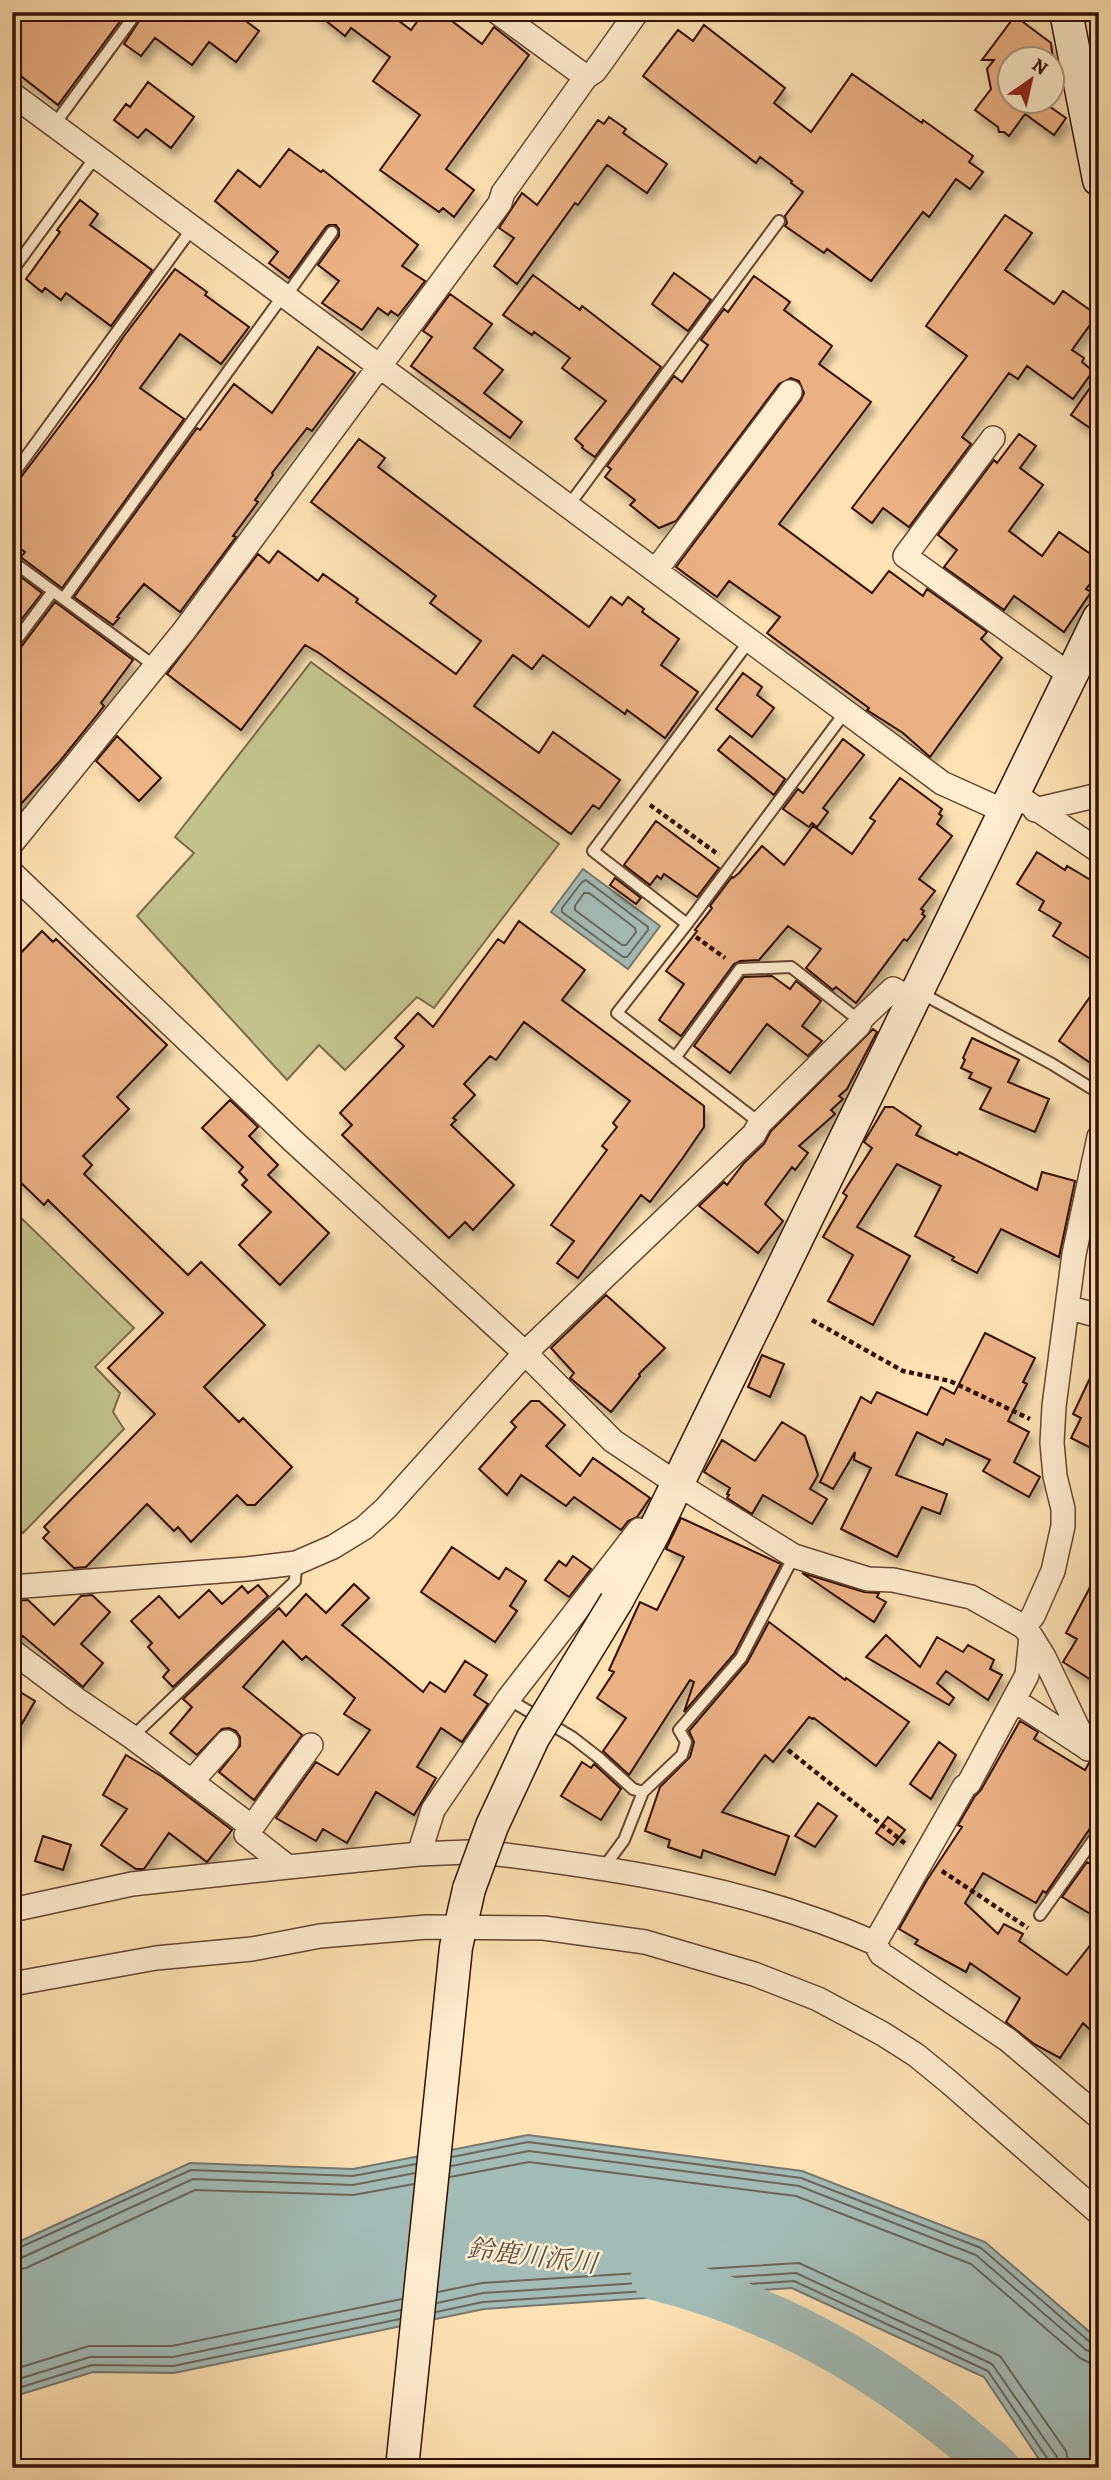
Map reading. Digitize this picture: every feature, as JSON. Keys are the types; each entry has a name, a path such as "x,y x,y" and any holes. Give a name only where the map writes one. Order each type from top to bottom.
{"street":[{"path":"497,12 586,77"},
{"path":"12,842 156,667 500,203 502,194 586,77 595,71 637,12"},
{"path":"1066,12 1099,180"},
{"path":"12,94 942,783 1018,805 1099,851"},
{"path":"656,570 790,392"},
{"path":"993,438 905,556 1070,675"},
{"path":"402,2468 458,1938 469,1889 492,1826 533,1738 616,1602 653,1534 914,995 1018,805 1070,675 1099,618"},
{"path":"1018,805 1099,795"},
{"path":"12,873 292,1140 525,1353 613,1441 794,1556 868,1578 893,1580 971,1597 1027,1632 1044,1657 1093,1752"},
{"path":"12,1587 296,1563 333,1548 364,1528 379,1515 525,1353 754,1134 760,1123 893,989 914,995"},
{"path":"875,1943 964,1787 969,1783 1027,1675 1027,1632 1053,1571 1063,1526 1063,1509 1055,1476 1054,1406 1074,1254 1095,1173 1099,1137"},
{"path":"1067,1307 1099,1316"},
{"path":"419,1854 433,1810 508,1699 639,1530 653,1534"},
{"path":"12,1651 252,1827"},
{"path":"1014,1700 1093,1752"},
{"path":"192,1781 227,1742"},
{"path":"288,1867 246,1834 311,1745"},
{"path":"12,1910 132,1884 419,1854 468,1852"},
{"path":"498,1854 604,1867 733,1895 815,1918 875,1943 881,1954 1008,2040 1095,2107"},
{"path":"12,1984 156,1958 252,1949 320,1936 427,1927 458,1938 544,1928 645,1942 754,1974 818,1998 883,2034 916,2056 1099,2213"}],"lane":[{"path":"54,125 137,12"},
{"path":"12,271 96,156"},
{"path":"569,506 779,221"},
{"path":"12,475 193,227"},
{"path":"64,598 332,232"},
{"path":"12,561 156,667"},
{"path":"12,646 53,591"},
{"path":"685,926 593,851 750,640"},
{"path":"760,1123 617,1013 845,711"},
{"path":"675,1058 740,969 791,967 860,1021"},
{"path":"914,995 1052,1064 1099,1093"},
{"path":"604,1867 624,1840 643,1792 682,1755 687,1742 679,1730 741,1658 794,1556"},
{"path":"132,1737 295,1581 296,1563"},
{"path":"508,1699 572,1737 633,1789 643,1792"},
{"path":"1040,1915 1099,1832"}],"path":[{"path":"635,794 731,864"},
{"path":"685,926 740,969"},
{"path":"812,1320 903,1371 950,1381 1053,1431"},
{"path":"788,1750 924,1858 1027,1928 1040,1915"}],"green space":[{"path":"311,662 559,844 434,1008 417,997 345,1070 319,1045 287,1080 137,916 194,853 175,837"},
{"path":"12,1209 134,1328 95,1367 120,1393 113,1412 124,1429 23,1533 12,1522"}],"water":[{"path":"583,869 660,926 628,969 551,912"},
{"path":"528,2135 802,2171 985,2242 1099,2340 1099,2468 1045,2468 984,2377 792,2288 484,2309 174,2373 93,2372 12,2397 12,2245 190,2163 353,2169"}],"building":[{"path":"26,12 127,12 58,105 12,69 12,31"},
{"path":"145,12 234,12 259,31 236,62 209,42 192,65 155,38 141,56 124,44"},
{"path":"315,12 387,12 411,30 424,12 440,12 482,44 494,27 529,55 446,169 474,190 454,217 443,208 439,212 380,170 420,115 373,81 390,57 351,28 345,36"},
{"path":"1015,16 1051,43 1051,46 996,46 996,116 1024,116 1009,136 999,132 998,127 975,110 991,89 987,69 994,60 982,60"},
{"path":"704,25 785,88 774,103 811,132 852,74 973,156 969,162 983,172 970,189 956,179 929,217 923,212 871,281 827,249 824,253 785,226 785,216 803,192 791,183 792,181 760,157 756,163 643,76 678,30 693,41"},
{"path":"148,82 194,117 171,148 146,129 138,138 114,120 126,104 130,107"},
{"path":"1028,116 1066,118 1054,135"},
{"path":"609,117 626,129 623,133 667,164 647,193 607,165 578,205 575,203 517,284 494,266 514,238 499,228 522,193 537,205 598,120 604,124"},
{"path":"289,149 321,172 323,170 418,245 402,266 425,281 398,316 391,311 388,315 378,308 362,330 322,303 339,281 318,265 339,236 336,225 326,227 289,278 269,263 278,252 215,201 238,170 260,187"},
{"path":"80,200 98,214 90,225 152,270 111,326 66,293 61,300 45,288 42,292 26,279"},
{"path":"1005,215 1032,233 1005,270 1054,304 1063,291 1097,315 1072,350 1084,358 1082,362 1093,371 1073,399 1027,366 1018,379 1009,373 962,437 971,444 909,527 883,508 872,523 852,508 967,356 926,326"},
{"path":"175,269 249,327 221,364 180,334 140,388 184,419 62,588 21,557 25,552 12,543 12,485 18,481 96,378"},
{"path":"674,273 711,300 688,331 652,304"},
{"path":"533,275 580,310 582,306 661,367 595,457 575,439 606,401 562,368 570,358 534,332 532,335 503,315"},
{"path":"754,276 790,302 784,310 832,346 819,364 871,402 779,524 872,593 889,571 923,596 927,589 987,632 981,639 1002,658 930,757 903,733 867,710 869,708 767,633 780,617 729,581 717,597 676,567 801,400 804,393 799,381 791,378 779,384 676,521 659,528 630,505 635,500 605,477 611,469 607,466 674,376 682,382 708,345 701,340 724,309 728,312"},
{"path":"450,294 492,324 474,348 503,370 484,393 522,422 510,438 411,366 432,337 423,331"},
{"path":"318,347 355,373 312,431 307,428 272,473 255,500 258,502 233,536 236,537 180,612 144,584 113,625 74,597 197,428 200,430 234,384 272,413"},
{"path":"1099,375 1099,434 1071,415"},
{"path":"1019,434 1036,446 1020,468 1043,485 1009,531 1042,556 1059,532 1099,560 1099,572 1086,589 1091,592 1064,632 1014,596 1004,610 944,567 957,550 938,535 994,460 997,463"},
{"path":"359,439 385,458 378,467 589,627 611,597 622,605 628,597 644,609 642,612 679,639 661,665 698,692 665,738 627,710 625,714 543,655 532,669 513,655 474,706 539,753 553,732 620,780 599,809 593,805 571,834 305,645 241,730 167,674 258,554 269,563 278,551 318,581 323,574 358,599 356,602 456,674 481,641 430,603 436,596 311,502"},
{"path":"17,574 42,593 21,620 12,614 12,580"},
{"path":"55,602 133,660 101,703 104,706 97,715 12,814 12,655 18,651"},
{"path":"743,673 762,687 757,695 774,708 752,737 716,709"},
{"path":"117,736 161,778 139,801 96,761"},
{"path":"730,736 785,779 774,795 718,750"},
{"path":"843,739 864,755 823,808 828,812 817,827 812,823 809,827 783,809 798,789 803,793"},
{"path":"900,778 942,809 939,814 942,816 937,824 952,836 919,879 935,891 921,909 925,916 907,941 904,939 856,1003 836,987 833,990 806,968 821,949 788,926 759,960 734,964 681,1036 659,1020 684,984 666,971 697,931 695,930 712,908 710,906 732,877 739,873 762,846 784,865 813,826 852,854 875,821 870,818"},
{"path":"656,821 719,868 697,897 664,874 661,879 657,876 650,885 624,865"},
{"path":"1037,852 1065,870 1067,866 1099,885 1099,964 1053,936 1061,923 1039,910 1044,901 1017,884"},
{"path":"615,878 641,898 636,904 610,885"},
{"path":"519,921 585,970 562,1000 704,1106 704,1127 682,1159 650,1202 641,1195 578,1278 557,1263 574,1241 551,1225 607,1150 602,1146 617,1127 613,1123 630,1101 524,1022 496,1060 490,1056 464,1084 475,1095 453,1118 456,1120 451,1125 514,1185 473,1230 465,1222 449,1238 342,1135 352,1125 340,1113 404,1046 395,1038 418,1013 433,1027 498,939 504,943"},
{"path":"42,931 53,942 56,939 167,1045 117,1097 129,1109 83,1156 92,1165 84,1174 188,1275 201,1262 265,1325 204,1387 239,1422 243,1418 292,1467 255,1505 247,1505 237,1495 191,1542 178,1527 174,1531 147,1504 86,1567 74,1568 43,1538 49,1532 44,1527 155,1414 108,1368 163,1313 48,1200 44,1205 12,1174 12,962"},
{"path":"772,976 790,989 796,981 821,1001 802,1026 822,1041 808,1056 767,1024 730,1073 694,1046 744,977"},
{"path":"1099,984 1099,1069 1059,1041"},
{"path":"873,1029 877,1032 847,1089 839,1096 843,1099 831,1110 835,1114 799,1146 808,1153 795,1170 792,1167 765,1204 783,1221 758,1253 699,1206 724,1182 727,1185 744,1163 764,1144 771,1131"},
{"path":"972,1038 1019,1060 1008,1082 1049,1099 1035,1132 980,1109 991,1088 969,1078 972,1073 961,1068"},
{"path":"230,1100 258,1127 249,1136 278,1165 268,1175 329,1233 280,1285 239,1245 271,1212 242,1185 247,1180 239,1172 243,1167 202,1128"},
{"path":"885,1107 893,1107 921,1126 916,1135 957,1155 959,1152 1037,1190 1042,1172 1075,1181 1059,1257 1001,1229 977,1273 952,1260 954,1257 915,1236 941,1186 897,1164 857,1227 910,1256 873,1325 828,1301 853,1255 823,1237 847,1196 843,1193 872,1148 864,1142"},
{"path":"1099,1205 1099,1245 1091,1242"},
{"path":"606,1295 665,1348 639,1374 611,1412 570,1378 574,1373 551,1348"},
{"path":"985,1333 1035,1358 1023,1382 1027,1384 1008,1421 1029,1432 1014,1462 1040,1477 1029,1497 983,1471 990,1460 946,1439 943,1445 917,1432 896,1475 947,1494 940,1514 922,1507 897,1557 841,1529 871,1468 854,1460 855,1452 833,1489 820,1482 861,1397 871,1403 877,1392 927,1415 941,1387 954,1394"},
{"path":"762,1355 784,1364 770,1397 748,1387"},
{"path":"1099,1359 1099,1452 1071,1438 1081,1418 1073,1414"},
{"path":"531,1401 539,1401 565,1425 546,1446 580,1476 593,1458 650,1498 637,1517 628,1521 621,1530 574,1497 566,1506 521,1475 507,1495 479,1469 516,1427 511,1422"},
{"path":"782,1422 805,1436 818,1475 810,1489 827,1499 812,1524 763,1495 752,1514 727,1498 730,1488 704,1472 722,1440 755,1461"},
{"path":"681,1518 781,1564 734,1654 684,1712 694,1682 690,1680 629,1775 603,1751 626,1718 597,1698 614,1672 609,1670 640,1602 657,1610 684,1557 666,1549"},
{"path":"452,1547 499,1579 506,1568 526,1581 510,1606 517,1611 495,1642 421,1592"},
{"path":"573,1556 591,1569 569,1597 545,1580 559,1561 566,1566"},
{"path":"1099,1570 1099,1685 1063,1662 1077,1639 1066,1633"},
{"path":"802,1573 864,1592 879,1593 877,1597 886,1602 874,1622"},
{"path":"354,1584 369,1598 342,1625 423,1692 430,1682 445,1692 465,1661 487,1675 474,1695 488,1704 462,1742 441,1728 417,1767 436,1778 414,1815 376,1792 347,1843 323,1829 316,1841 276,1818 316,1762 338,1775 370,1730 344,1714 355,1698 306,1656 302,1660 283,1641 243,1687 302,1735 254,1800 219,1772 240,1746 240,1737 236,1731 222,1729 197,1755 170,1733 192,1707 183,1699 279,1608 286,1616 306,1594 326,1613"},
{"path":"258,1585 268,1596 173,1687 163,1677 169,1670 148,1647 152,1643 131,1621 159,1596 179,1618 209,1590 222,1604 242,1586 248,1593"},
{"path":"92,1595 110,1612 81,1644 103,1663 83,1687 23,1636 20,1639 12,1637 12,1601 28,1600 54,1625 81,1596"},
{"path":"769,1622 845,1680 846,1678 909,1722 876,1766 814,1718 809,1717 773,1762 765,1755 722,1812 789,1836 775,1875 703,1850 701,1858 668,1847 670,1840 645,1831 660,1787 690,1757 694,1742 689,1731 747,1663"},
{"path":"886,1635 920,1667 937,1637 963,1652 968,1645 994,1660 990,1669 1002,1675 988,1700 946,1671 937,1683 954,1698 949,1705 866,1657"},
{"path":"12,1687 35,1701 12,1741"},
{"path":"1020,1721 1038,1732 1034,1739 1085,1770 1089,1763 1099,1758 1099,1815 1046,1893 1043,1891 1036,1903 983,1873 965,1903 998,1934 1004,1924 1023,1934 1019,1941 1067,1975 1099,1934 1099,2038 1083,2023 1060,2058 1034,2044 1006,2022 1020,1998 970,1963 966,1972 915,1944 918,1940 899,1929 962,1827 958,1825"},
{"path":"939,1742 956,1755 931,1799 910,1784"},
{"path":"126,1755 161,1776 232,1830 207,1862 169,1833 144,1869 136,1869 101,1845 127,1809 103,1795"},
{"path":"582,1762 591,1768 594,1764 621,1789 601,1820 561,1796"},
{"path":"818,1803 837,1816 815,1847 795,1836"},
{"path":"888,1817 905,1830 893,1845 876,1833"},
{"path":"43,1836 71,1845 63,1870 35,1861"},
{"path":"1087,1862 1099,1869 1099,1919 1062,1897"}],"waterway":[{"name":"鈴鹿川派川","path":"654,2277 750,2308 838,2351 919,2404 997,2468"}]}
